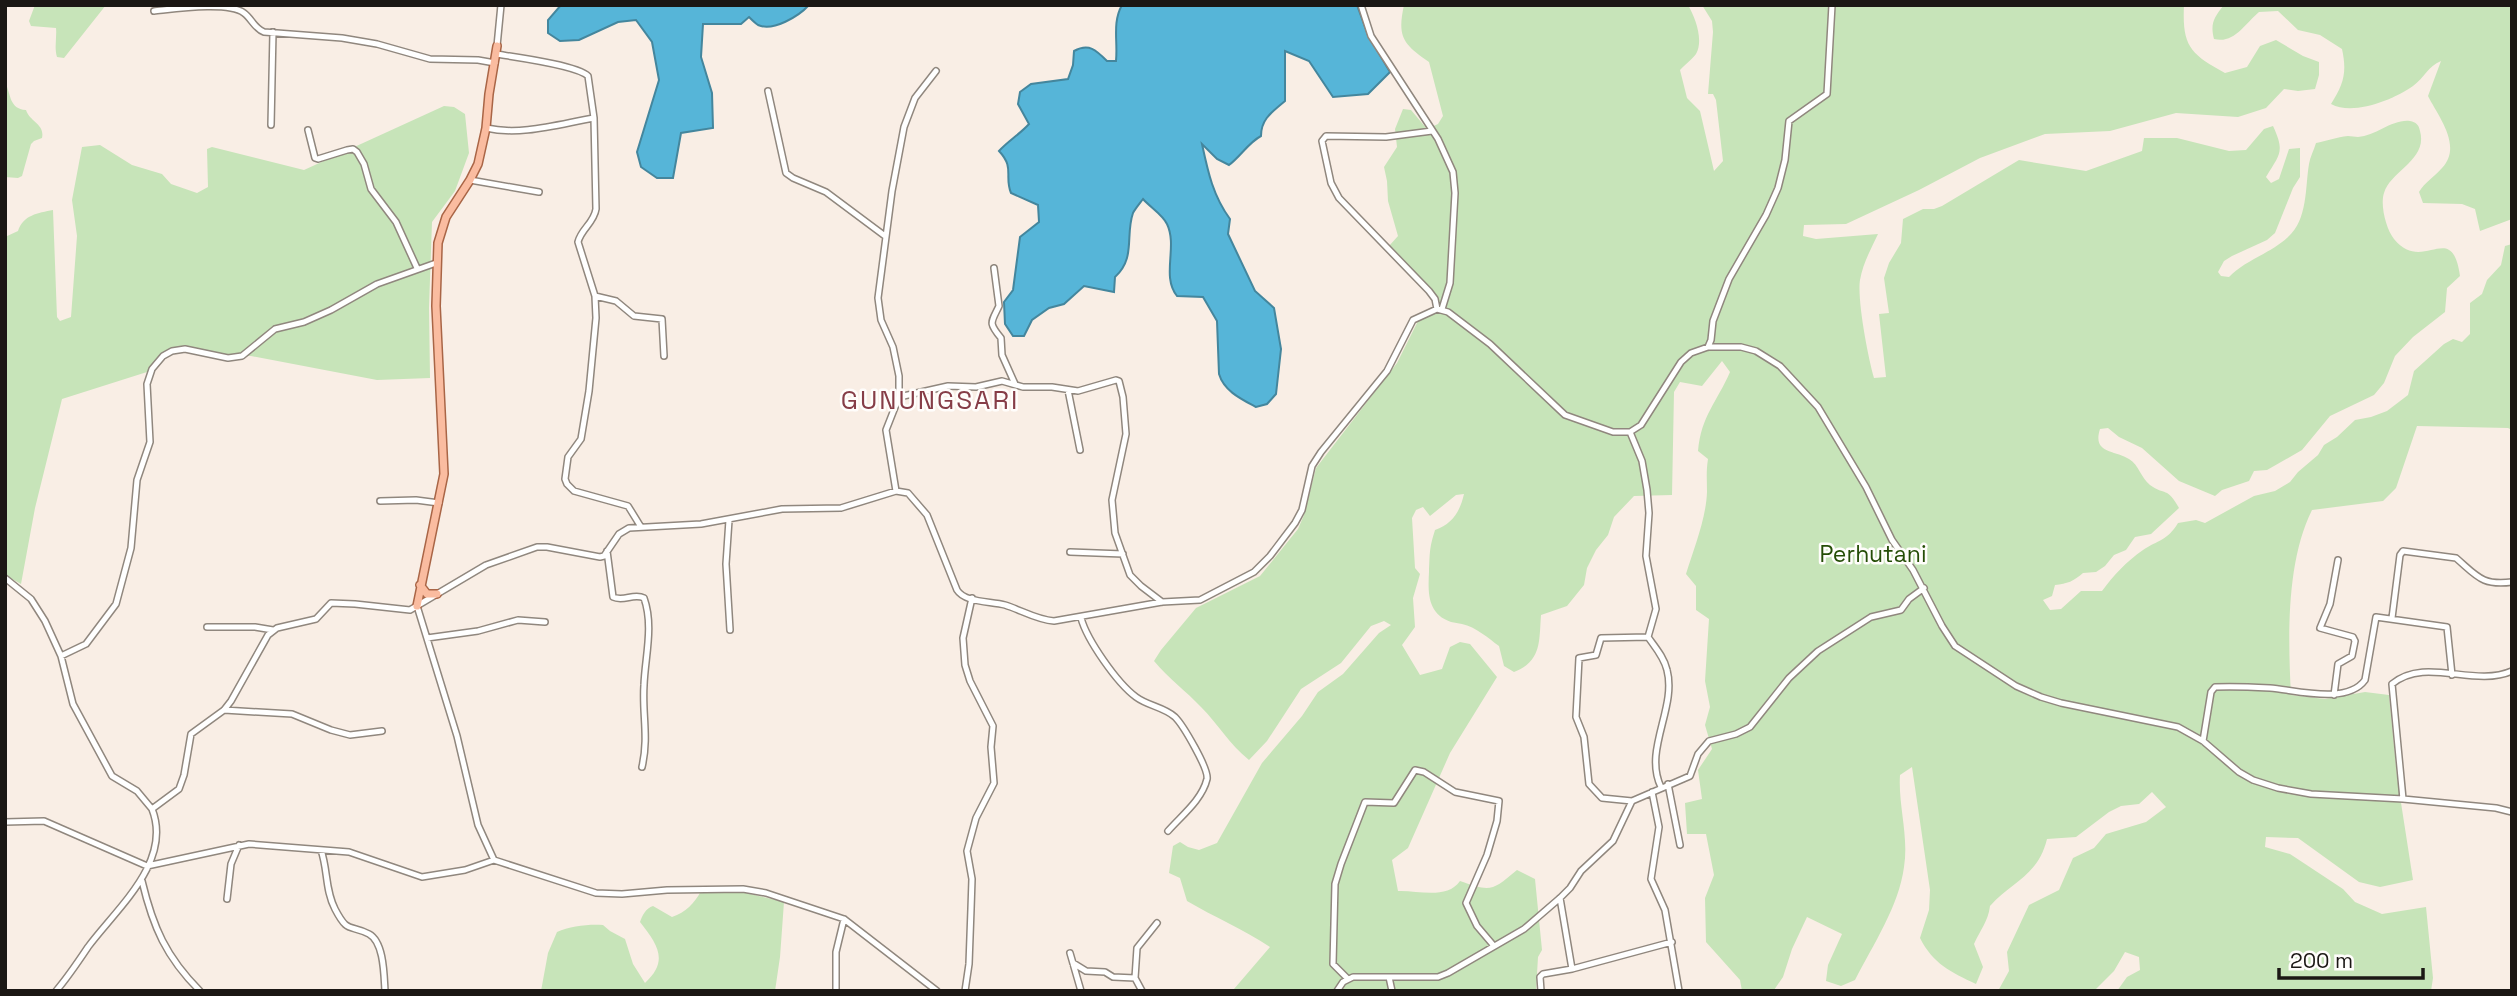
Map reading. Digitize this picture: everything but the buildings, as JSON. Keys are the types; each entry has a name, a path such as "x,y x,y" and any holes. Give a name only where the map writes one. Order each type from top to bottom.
{"main road":[{"path":"417,606 439,503 444,463 438,377 436,263 441,229 478,164 496,54"},
{"path":"420,584 428,594 438,594"}],"street":[{"path":"207,627 255,627 274,630 316,619 331,603 404,611 495,561 537,547 604,556 622,531 729,520 782,509 852,506 896,491 908,492 927,515 957,590 963,597 1005,606 1049,621 1082,618 1162,602 1200,600 1243,580 1262,566 1291,528 1302,510 1310,473 1321,453 1387,371 1413,320 1440,309 1450,283 1454,180 1449,163 1432,131 1378,50 1361,5"},
{"path":"1708,347 1713,321 1729,279 1766,215 1778,188 1790,120 1827,94 1832,5"},
{"path":"154,11 205,6 234,9 244,13 257,29 273,33 342,38 377,44 430,59 478,60 496,54 525,58 586,74 594,118 596,209 594,218 581,233 578,242 595,296 596,318 581,439 568,457 565,479 574,491 628,506 635,513 641,527"},
{"path":"496,54 501,8"},
{"path":"271,125 273,33"},
{"path":"896,491 886,430 899,397 897,363 878,304 885,236 904,127 915,98 936,71"},
{"path":"768,91 786,173 826,192 885,236"},
{"path":"486,128 505,131 534,129 594,118"},
{"path":"308,130 315,158 353,149 357,152 364,163 371,189 396,222 417,268"},
{"path":"1432,131 1386,137 1326,136 1322,141 1331,183 1339,198 1429,291 1440,309 1490,344 1565,415 1613,432 1630,432 1641,425 1683,358 1708,347 1741,347 1756,351 1780,366 1812,398 1866,487 1892,540 1924,588 1955,646 2016,686 2061,703 2178,727 2203,741 2239,772 2265,785 2311,794 2403,799 2512,812"},
{"path":"470,180 539,192"},
{"path":"61,656 86,644 116,604 131,548 137,480 150,442 147,384 152,369 159,361 168,352 185,349 228,358 242,356 275,329 304,322 377,284 436,263"},
{"path":"994,268 999,306 992,323 1001,338 1002,355 1012,373 1014,384"},
{"path":"595,296 616,301 634,316 662,319 664,356"},
{"path":"899,397 948,386 976,387 1002,381 1078,391 1116,380 1120,384 1126,434 1112,508 1115,533 1130,575 1162,602"},
{"path":"1068,390 1080,450"},
{"path":"1630,432 1642,461 1647,490 1646,556 1656,609 1648,637"},
{"path":"380,501 416,500 439,503"},
{"path":"729,520 726,564 730,629"},
{"path":"607,551 613,597 618,599 639,596 644,598 646,606 649,655 643,684 647,738 642,767"},
{"path":"2392,618 2400,555 2403,551 2456,558 2468,570 2490,584 2512,582"},
{"path":"1070,552 1123,554"},
{"path":"2334,695 2339,664 2352,656 2355,641 2353,637 2320,628 2330,604 2337,560"},
{"path":"5,578 31,599 45,621 61,656 73,704 106,766 115,779 142,795 152,809 156,822 156,837 142,881 56,991"},
{"path":"1648,637 1601,638 1596,656 1579,658 1576,717 1584,737 1589,784 1602,798 1632,801 1690,776 1698,754 1709,741 1736,734 1754,724 1789,678 1818,651 1871,617 1901,610 1909,598 1924,588"},
{"path":"965,991 969,964 972,879 967,851 976,818 994,783 991,747 993,726 970,681 965,665 963,638 972,598"},
{"path":"417,606 457,736 478,825 494,860"},
{"path":"1082,618 1085,631 1119,681 1137,698 1174,716 1206,769 1206,780 1199,796 1168,831"},
{"path":"2203,741 2211,692 2215,687 2271,688 2334,695 2363,683 2375,618 2392,618 2447,627 2452,675"},
{"path":"427,638 478,631 518,620 545,622"},
{"path":"152,809 179,789 192,731 224,710 265,640 274,630"},
{"path":"1648,637 1662,656 1669,680 1655,768 1661,788"},
{"path":"2403,799 2392,684 2397,679 2414,674 2437,672 2489,677 2512,671"},
{"path":"224,710 292,714 350,735 382,732"},
{"path":"1347,978 1333,964 1337,874 1365,802 1394,803 1415,770 1420,770 1455,792 1499,801 1497,821 1487,856 1465,903 1477,926 1494,946"},
{"path":"1668,784 1680,845"},
{"path":"1652,792 1659,827 1651,879 1665,910 1679,991"},
{"path":"1337,991 1347,978 1374,975 1437,977 1524,929 1560,898 1581,871 1613,841 1632,801"},
{"path":"5,822 44,821 147,866 239,845 257,844 349,852 422,877 465,870 494,860 596,893 743,889 766,892 844,919 937,991"},
{"path":"226,899 231,864 239,845"},
{"path":"321,850 326,866 328,893 339,915 350,929 371,935 377,944 385,991"},
{"path":"142,881 151,913 170,957 200,991"},
{"path":"1560,898 1572,969"},
{"path":"836,991 836,952 844,919"},
{"path":"1142,991 1135,978 1137,948 1157,923"},
{"path":"1541,991 1541,975 1672,942"},
{"path":"1070,953 1081,991"},
{"path":"1073,963 1086,971 1105,972 1113,977 1135,978"},
{"path":"1389,977 1392,991"}],"green space":[{"path":"35,5 106,5 64,58 57,57 56,28 31,26 29,21"},
{"name":"Perhutani","path":"1404,5 1688,5 1696,22 1699,42 1696,54 1680,70 1687,98 1700,111 1714,171 1723,161 1716,100 1713,94 1708,94 1712,21 1702,5 2184,5 2185,30 2191,47 2196,54 2225,73 2247,67 2260,46 2276,40 2319,62 2315,89 2284,89 2266,108 2238,117 2176,113 2110,131 2045,134 1980,158 1846,224 1804,225 1803,236 1816,239 1878,234 1863,268 1859,289 1874,378 1886,377 1879,314 1889,313 1884,278 1901,243 1903,219 1923,209 1942,206 2019,160 2086,171 2142,151 2144,138 2177,138 2229,151 2246,150 2264,129 2273,126 2280,147 2275,163 2266,177 2271,183 2279,179 2289,149 2300,148 2300,177 2275,233 2267,240 2224,261 2218,272 2221,276 2229,277 2281,243 2294,230 2302,212 2310,161 2316,143 2348,136 2365,136 2403,121 2417,124 2421,141 2419,150 2388,185 2383,198 2383,210 2391,235 2405,249 2415,252 2443,248 2450,251 2456,259 2460,276 2447,288 2445,312 2413,337 2395,356 2384,383 2374,395 2330,416 2302,450 2267,470 2254,471 2249,481 2222,490 2215,496 2179,481 2142,448 2119,437 2108,428 2100,429 2098,437 2102,447 2132,462 2147,482 2169,494 2179,508 2151,534 2135,537 2126,550 2114,555 2105,566 2096,572 2083,573 2070,582 2055,585 2052,596 2043,600 2050,610 2061,609 2081,591 2102,591 2126,564 2166,537 2178,523 2196,520 2205,523 2254,496 2275,491 2290,482 2318,455 2324,445 2355,420 2387,411 2408,395 2414,371 2444,344 2453,339 2462,342 2470,334 2470,303 2482,294 2487,280 2501,265 2505,246 2512,244 2512,430 2417,426 2396,488 2383,501 2312,510 2297,553 2293,576 2289,625 2291,695 2325,699 2365,692 2389,695 2397,777 2413,880 2380,887 2359,882 2298,838 2266,837 2265,847 2290,854 2343,889 2355,902 2382,914 2426,907 2433,978 2431,991 2117,991 2127,977 2140,970 2139,957 2125,952 2114,971 2094,991 1998,991 2009,971 2007,952 2029,905 2059,890 2073,858 2094,848 2106,834 2146,822 2166,807 2152,792 2139,804 2121,806 2109,812 2076,837 2047,839 2031,870 1990,906 1986,921 1974,944 1983,967 1976,984 1937,961 1920,938 1929,910 1930,890 1912,767 1900,775 1905,844 1901,882 1884,925 1855,980 1841,986 1826,981 1828,965 1842,934 1807,917 1783,977 1774,990 1776,991 1742,991 1740,980 1706,942 1705,898 1714,875 1706,834 1687,834 1685,803 1702,799 1698,770 1712,749 1705,725 1710,707 1705,681 1709,619 1696,610 1696,586 1686,574 1706,502 1708,459 1698,451 1702,428 1730,372 1722,361 1702,386 1680,382 1674,392 1672,495 1634,496 1614,517 1608,535 1587,568 1584,585 1567,606 1541,615 1534,656 1530,662 1514,672 1504,666 1499,646 1472,628 1443,618 1437,614 1431,602 1430,555 1435,530 1454,516 1464,494 1456,495 1430,516 1423,507 1416,510 1412,518 1415,568 1420,574 1413,598 1415,627 1402,645 1420,675 1442,669 1450,647 1460,642 1470,644 1497,677 1450,753 1408,848 1392,860 1398,891 1440,892 1454,887 1460,881 1491,888 1517,870 1535,879 1542,950 1538,957 1536,991 1228,991 1234,989 1270,947 1187,901 1180,878 1169,873 1173,846 1180,842 1199,850 1217,843 1262,763 1302,716 1318,692 1343,674 1379,633 1391,625 1384,621 1371,626 1341,663 1301,689 1267,741 1249,760 1154,661 1196,608 1260,576 1298,529 1316,468 1397,363 1418,321 1440,311 1439,298 1389,246 1398,236 1388,201 1384,167 1397,147 1395,129 1403,109 1411,110 1427,129 1438,124 1443,116 1429,62 1404,39 1401,25"},
{"path":"2224,5 2512,5 2512,219 2480,231 2475,209 2462,204 2423,203 2419,192 2442,168 2450,150 2447,131 2428,96 2441,61 2413,86 2395,96 2373,105 2340,107 2331,104 2343,78 2342,49 2320,35 2298,30 2278,11 2259,12 2233,36 2214,39 2214,21"},
{"path":"5,82 13,104 26,110 42,133 42,138 31,144 22,176 18,178 5,177"},
{"path":"444,106 454,107 465,114 469,153 455,191 432,222 430,378 377,380 251,356 170,348 157,358 147,372 62,399 35,508 21,584 5,575 5,237 18,231 27,218 53,210 57,317 60,321 71,317 77,236 72,200 82,147 100,145 132,165 162,174 171,184 197,193 208,187 207,149 212,147 304,170"},
{"path":"701,891 738,891 784,902 775,991 541,991 548,953 557,932 586,925 603,925 625,939 633,964 645,983 659,960 652,938 640,922 643,915 653,906 672,917 677,915 689,907"}],"water":[{"path":"561,5 809,5 799,14 778,25 764,27 749,17 741,24 703,24 701,57 712,93 713,128 681,133 673,178 657,178 641,167 637,152 659,80 652,42 636,20 618,22 579,40 560,41 548,33 548,20"},
{"path":"1122,5 1357,5 1368,35 1390,72 1368,94 1333,97 1309,61 1285,51 1285,101 1265,120 1261,136 1229,165 1217,159 1202,144 1215,193 1230,219 1228,234 1255,291 1274,308 1281,349 1276,394 1267,404 1256,407 1234,394 1221,380 1217,321 1203,297 1177,296 1172,288 1170,233 1163,217 1143,199 1133,213 1128,254 1126,262 1115,277 1114,292 1084,286 1064,304 1049,308 1032,320 1024,336 1013,336 1005,324 1004,302 1013,290 1020,237 1039,222 1038,205 1011,193 1007,162 999,151 1029,124 1018,104 1020,92 1031,84 1068,79 1074,51 1079,49 1092,49 1107,61 1116,61 1116,25"}],"district":[{"name":"GUNUNGSARI","path":"930,400"}]}
